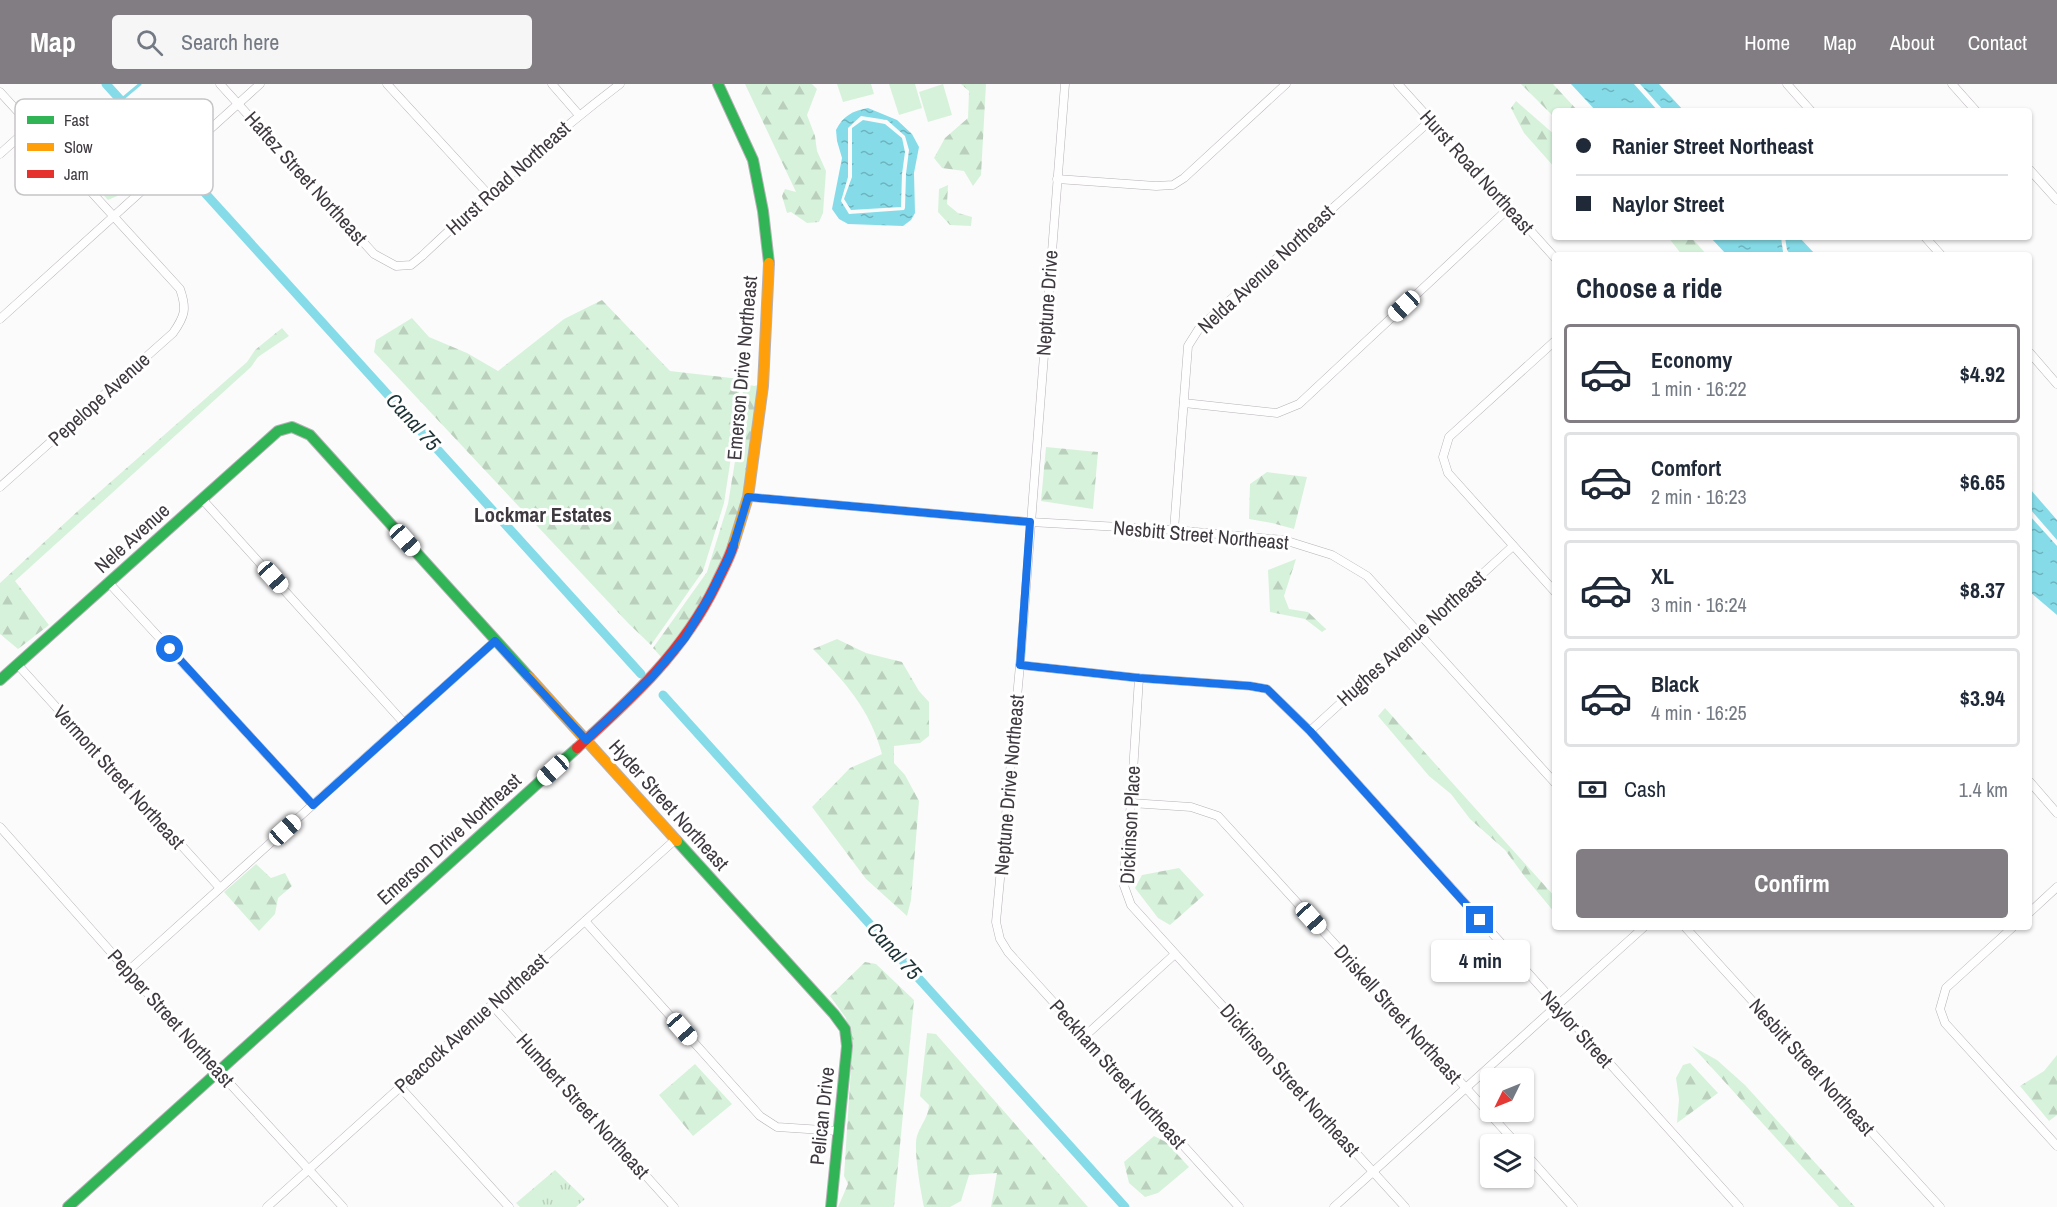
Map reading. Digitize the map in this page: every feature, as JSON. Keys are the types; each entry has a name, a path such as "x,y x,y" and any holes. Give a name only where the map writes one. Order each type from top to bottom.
{"street":[{"name":"Haftez Street Northeast","path":"220,84 374,254 396,266"},
{"path":"213,127 260,84"},
{"path":"387,84 488,194"},
{"path":"552,84 579,115"},
{"name":"Hurst Road Northeast","path":"396,266 411,265 579,115 620,84"},
{"name":"Emerson Drive Northeast","path":"68,1207 586,740 652,677 685,638 711,594 731,553 748,497 763,386 769,259 753,160 718,84"},
{"name":"Neptune Drive","path":"1030,522 1065,84"},
{"path":"1057,179 1156,186 1173,184 1184,178 1286,84"},
{"name":"Hurst Road Northeast","path":"1398,84 1552,256"},
{"path":"1787,84 1808,108"},
{"path":"1952,84 1973,108"},
{"path":"0,92 15,108"},
{"name":"Nelda Avenue Northeast","path":"1174,530 1188,346 1200,327 1431,120"},
{"path":"0,154 15,140"},
{"path":"2032,172 2057,200"},
{"path":"94,195 114,217"},
{"path":"0,319 138,195"},
{"path":"1184,403 1277,413 1299,404 1509,208"},
{"name":"Pepelope Avenue","path":"0,487 173,333 183,318 184,303 180,289 114,217"},
{"path":"1927,240 1938,252"},
{"path":"1552,344 1449,437 1443,457 1448,473 1552,588"},
{"path":"2032,355 2057,384"},
{"name":"Nele Avenue","path":"0,680 278,431 292,427"},
{"name":"Hyder Street Northeast","path":"292,427 310,435 834,1014 845,1029"},
{"name":"Nesbitt Street Northeast","path":"748,497 1030,522 1174,530 1284,540 1332,555 1367,576 1552,780"},
{"path":"202,499 404,723"},
{"name":"Neptune Drive Northeast","path":"1000,939 996,922 1020,665 1030,522"},
{"name":"Hughes Avenue Northeast","path":"1310,731 1513,546"},
{"path":"109,583 313,805"},
{"path":"128,971 495,641"},
{"name":"Vermont Street Northeast","path":"18,665 220,888"},
{"name":"Naylor Street","path":"1020,665 1267,689 1310,731 1739,1207"},
{"name":"Dickinson Place","path":"1139,678 1123,883 1131,905 1175,954"},
{"path":"2032,784 2057,813"},
{"name":"Driskell Street Northeast","path":"1131,803 1191,807 1218,816 1508,1134"},
{"name":"Pepper Street Northeast","path":"0,827 343,1207"},
{"name":"Peacock Avenue Northeast","path":"267,1207 676,839"},
{"path":"2032,910 2057,887"},
{"path":"585,921 760,1116 777,1127 838,1131"},
{"path":"1334,1207 1641,930"},
{"name":"Nesbitt Street Northeast","path":"1688,930 1940,1207"},
{"path":"2010,930 1946,988 1940,1008 1946,1023 2057,1146"},
{"name":"Peckham Street Northeast","path":"1000,939 1008,952 1239,1207"},
{"path":"1085,1036 1175,954"},
{"name":"Dickinson Street Northeast","path":"1175,954 1405,1207"},
{"name":"Humbert Street Northeast","path":"492,1005 674,1207"},
{"name":"Pelican Drive","path":"831,1207 847,1046 845,1029"},
{"path":"400,1087 509,1207"},
{"path":"1534,1163 1573,1207"}],"green space":[{"path":"745,84 812,84 817,89 807,115 815,136 817,151 826,171 823,213 819,222 807,223 791,212 787,213 782,196 785,189 796,192"},
{"path":"837,84 871,84 874,94 843,102"},
{"path":"889,84 915,84 922,108 899,115"},
{"path":"943,84 952,115 928,122 919,92"},
{"path":"961,84 986,84 981,175 973,186 964,171 942,168 934,158 945,138 968,118 969,91"},
{"path":"1521,84 1553,84 1575,108 1552,108 1552,115"},
{"path":"1516,101 1552,132 1552,165 1524,133 1511,108"},
{"path":"948,185 947,204 958,213 972,217 971,226 950,225 938,212 939,189"},
{"path":"103,195 118,195 117,196 108,200"},
{"path":"1670,240 1694,240 1704,252 1680,252"},
{"path":"602,300 670,371 740,379 737,418 724,503 703,571 651,645 374,352 376,340 412,318 429,337 467,353 498,371 564,319"},
{"path":"282,328 289,336 258,357 251,367 15,581 49,625 18,649 0,634 0,583"},
{"path":"743,384 755,386 758,384 743,496 726,551 707,592 681,635 662,658 653,648 707,572 728,504 742,418"},
{"path":"1046,447 1098,452 1093,509 1041,501"},
{"path":"1267,472 1307,477 1294,529 1249,519 1250,484"},
{"path":"1296,559 1284,596 1289,609 1308,612 1326,629 1322,632 1305,619 1270,612 1268,570"},
{"path":"837,639 866,653 902,662 919,691 929,702 929,736 920,743 894,746 894,763 905,775 919,801 911,900 907,916 866,879 812,807 850,768 882,754 871,723 855,697 813,649"},
{"path":"1385,708 1552,894 1552,909 1505,850 1470,819 1451,794 1429,776 1378,716"},
{"path":"256,864 271,878 285,873 292,886 278,898 275,914 259,931 224,892"},
{"path":"1179,868 1204,895 1170,925 1158,918 1135,888 1142,875"},
{"path":"865,962 876,964 914,1000 894,1207 838,1207 848,1184 844,1176 852,1053 846,1018 830,996"},
{"path":"927,1033 936,1034 1088,1207 991,1207 997,1173 969,1175 961,1201 950,1207 924,1207 916,1142 929,1105 920,1096"},
{"path":"1692,1046 1717,1060 1745,1085 1855,1207 1839,1207"},
{"path":"2057,1055 2057,1115 2049,1121 2020,1086 2044,1071"},
{"path":"1690,1063 1718,1093 1677,1123 1679,1099 1676,1078 1683,1065"},
{"path":"695,1064 732,1104 693,1136 659,1095"},
{"path":"1154,1136 1166,1142 1189,1167 1158,1193 1145,1197 1129,1183 1124,1162"},
{"path":"555,1170 585,1199 576,1207 520,1207 516,1203"}],"water":[{"path":"1571,84 1634,84 1655,108 1593,108"},
{"path":"1640,84 1659,84 1681,108 1661,108"},
{"path":"868,108 897,120 912,134 919,147 914,173 915,213 911,220 903,226 848,224 839,219 832,209 842,158 836,130 845,118","holes":["861,116 887,120 905,136 909,150 905,208 904,210 849,214 841,201 848,177 848,128"]},
{"path":"863,120 885,124 902,138 905,152 901,207 851,210 844,199 852,177 852,128"},
{"path":"1713,240 1781,240 1783,252 1724,252"},
{"path":"1785,240 1802,240 1813,252 1789,252"},
{"path":"2032,491 2057,520 2057,540 2032,511"},
{"path":"2032,518 2057,546 2057,615 2032,594"}],"waterway":[{"name":"Canal 75","path":"106,84 120,99"},
{"path":"122,99 140,84"},
{"name":"Canal 75","path":"207,195 641,674"},
{"name":"Canal 75","path":"663,695 1125,1207"}],"traffic: fast":[{"path":"718,84 753,160 763,211 769,263"},
{"path":"0,680 278,431 292,427 310,435 529,677"},
{"path":"68,1207 577,748"},
{"path":"677,841 845,1029 847,1046 831,1207"}],"traffic: slow":[{"path":"733,546 748,497 763,386 769,263"},
{"path":"529,677 677,841"}],"traffic: jam":[{"path":"577,748 617,711 672,653 703,609 733,546"}],"district":[{"name":"Lockmar Estates","path":"543,515"}],"route":[{"path":"170,649 313,805 495,641 586,740 652,677 685,638 711,594 731,553 748,497 1030,522 1020,665 1267,689 1310,731 1480,920"}]}
